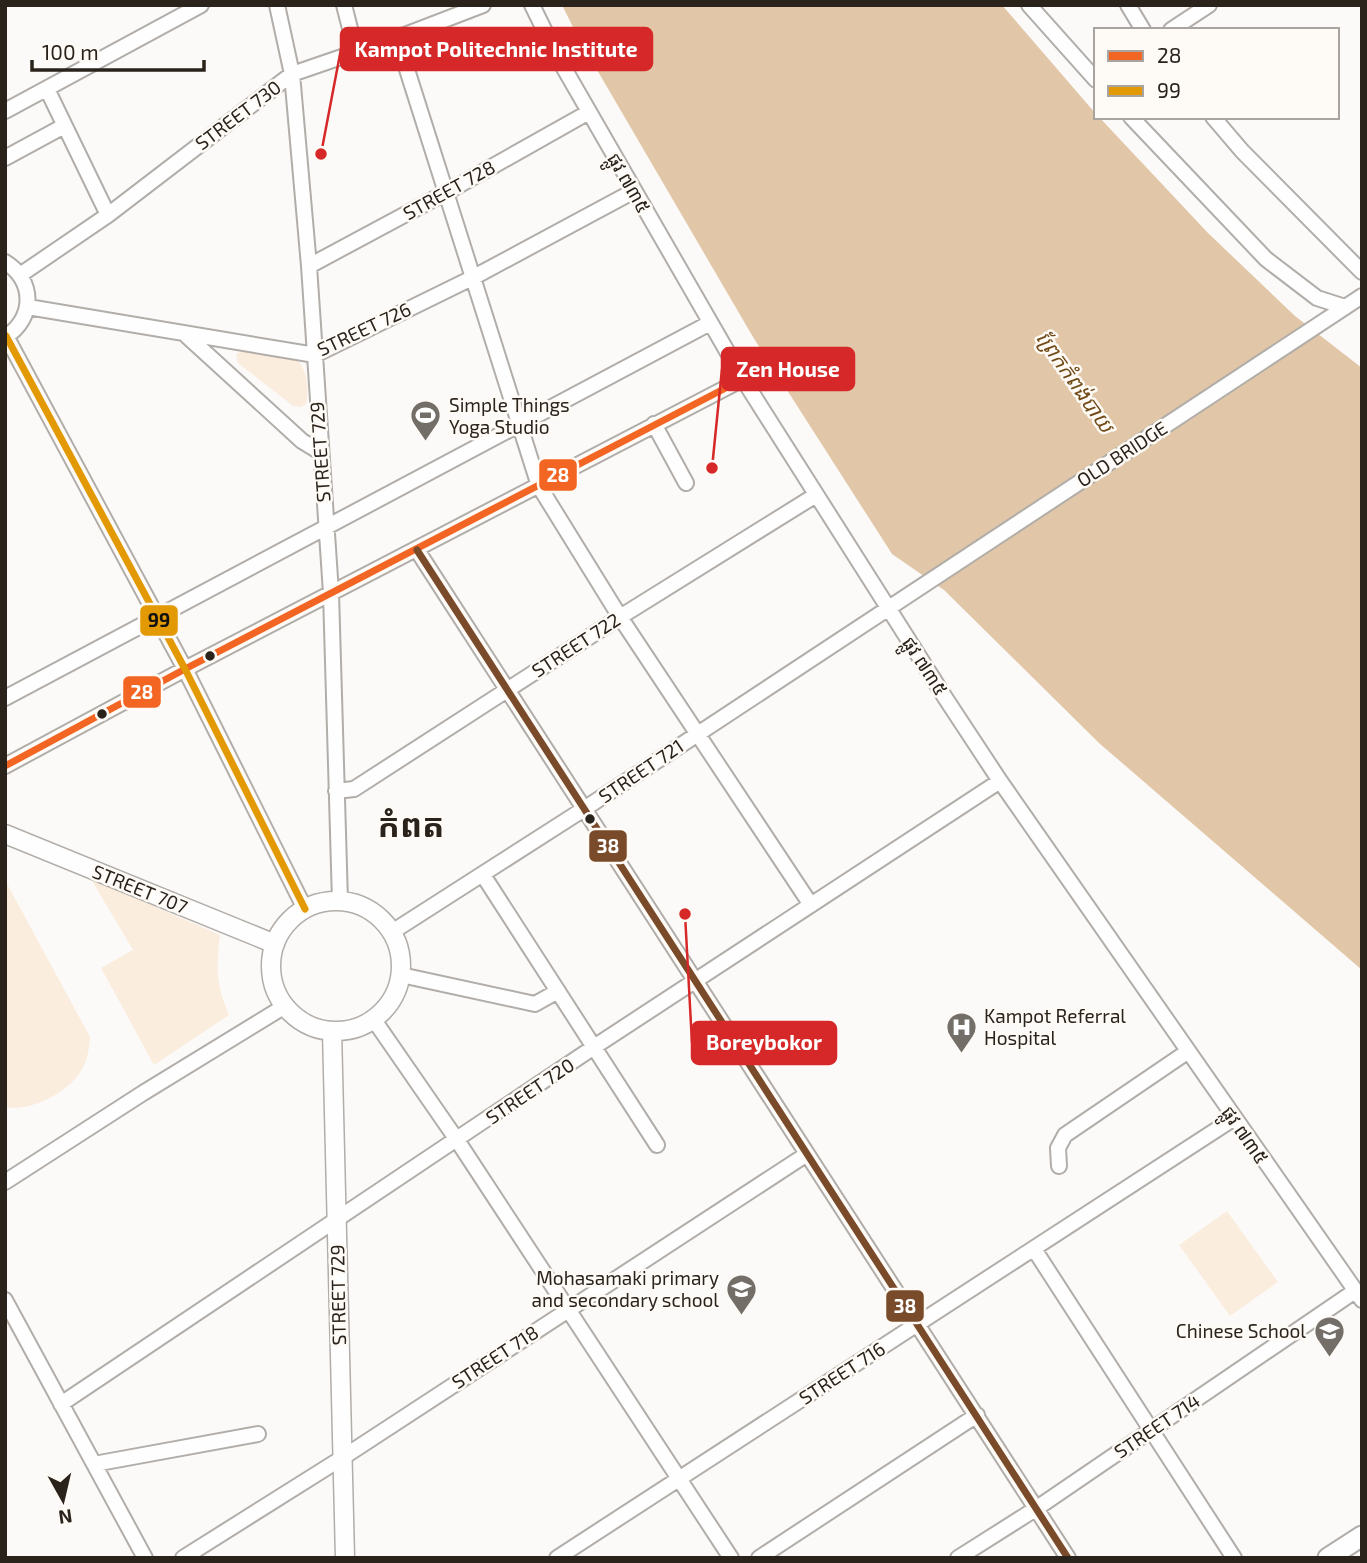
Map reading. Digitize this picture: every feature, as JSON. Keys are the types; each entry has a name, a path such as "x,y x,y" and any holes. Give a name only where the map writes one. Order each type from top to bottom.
{"highway":[{"path":"1328,1558 1362,1536"}],"main road":[{"name":"STREET 707","path":"5,834 275,944"},
{"path":"340,901 364,907 382,919 392,932 401,955 401,975 395,994 374,1020 353,1029 320,1030 306,1024 285,1006 276,991 272,974 275,944 285,927 305,909 340,901"},
{"name":"STREET 729","path":"332,1031 345,1558"}],"street":[{"path":"5,111 201,5"},
{"name":"STREET 729","path":"277,5 292,74 309,266 331,593 340,901"},
{"path":"344,5 356,52"},
{"name":"STREET 730","path":"20,275 108,215 292,74 483,5"},
{"name":"ផ្លូវ ៧៣៥","path":"532,5 557,56 743,379 888,609 1000,781 1358,1296"},
{"path":"1029,5 1094,78"},
{"path":"1128,5 1142,28"},
{"path":"1174,28 1209,5"},
{"path":"397,38 539,486 620,617 811,905"},
{"path":"47,89 108,215"},
{"name":"STREET 728","path":"309,266 589,112"},
{"path":"1133,119 1266,259 1317,298 1341,309"},
{"path":"1215,119 1242,151 1362,272"},
{"path":"5,158 64,126"},
{"name":"STREET 726","path":"27,307 315,355 474,277 634,191"},
{"path":"5,262 20,275 27,288 27,307 18,327 6,336 185,669 305,909"},
{"name":"OLD BRIDGE","path":"888,609 1362,296"},
{"path":"5,698 710,323"},
{"path":"186,335 302,441 320,452"},
{"path":"5,766 185,669 743,379"},
{"path":"654,424 686,483"},
{"name":"STREET 722","path":"336,791 354,789 620,617 816,495"},
{"path":"417,550 1068,1558"},
{"name":"STREET 721","path":"392,932 888,609"},
{"name":"STREET 720","path":"61,1404 594,1047 1000,781"},
{"path":"483,875 657,1145"},
{"path":"401,975 535,1004 558,991"},
{"path":"5,1182 285,1006"},
{"path":"374,1020 457,1140 731,1558"},
{"path":"1059,1166 1058,1148 1065,1135 1186,1052"},
{"name":"STREET 716","path":"558,1558 1233,1119"},
{"name":"STREET 718","path":"183,1558 342,1458 807,1154"},
{"path":"1034,1249 1234,1558"},
{"name":"STREET 714","path":"958,1558 1358,1296"},
{"path":"5,1300 145,1558"},
{"path":"758,1558 976,1415"},
{"path":"94,1464 258,1434"}],"shaded area":[{"path":"246,350 297,360 307,381 306,404 301,407 293,406 238,363 236,354"},
{"path":"91,879 220,935 218,976 229,1015 154,1065 101,968 133,950"},
{"path":"5,880 90,1037 86,1061 73,1081 46,1100 15,1108 5,1107"},
{"path":"1227,1211 1278,1282 1230,1316 1179,1245"}],"water":[{"name":"ព្រែកកំពង់បាយ","path":"562,5 1002,5 1094,112 1094,119 1101,119 1208,233 1295,316 1362,368 1362,970 1099,743 944,590 892,554 753,337 579,39"}],"transit line":[{"name":"99","path":"6,336 185,669 305,909"},
{"name":"28","path":"5,766 185,669 743,379"},
{"name":"38","path":"417,550 1068,1558"}],"place":[{"name":"Kampot Politechnic Institute","path":"321,154"},
{"name":"Simple Things Yoga Studio","path":"426,443"},
{"name":"Zen House","path":"712,468"},
{"name":"Boreybokor","path":"685,914"},
{"name":"Kampot Referral Hospital","path":"961,1054"},
{"name":"Mohasamaki primary and secondary school","path":"742,1316"},
{"name":"Chinese School","path":"1329,1358"}],"district":[{"name":"កំពត","path":"411,825"}]}
